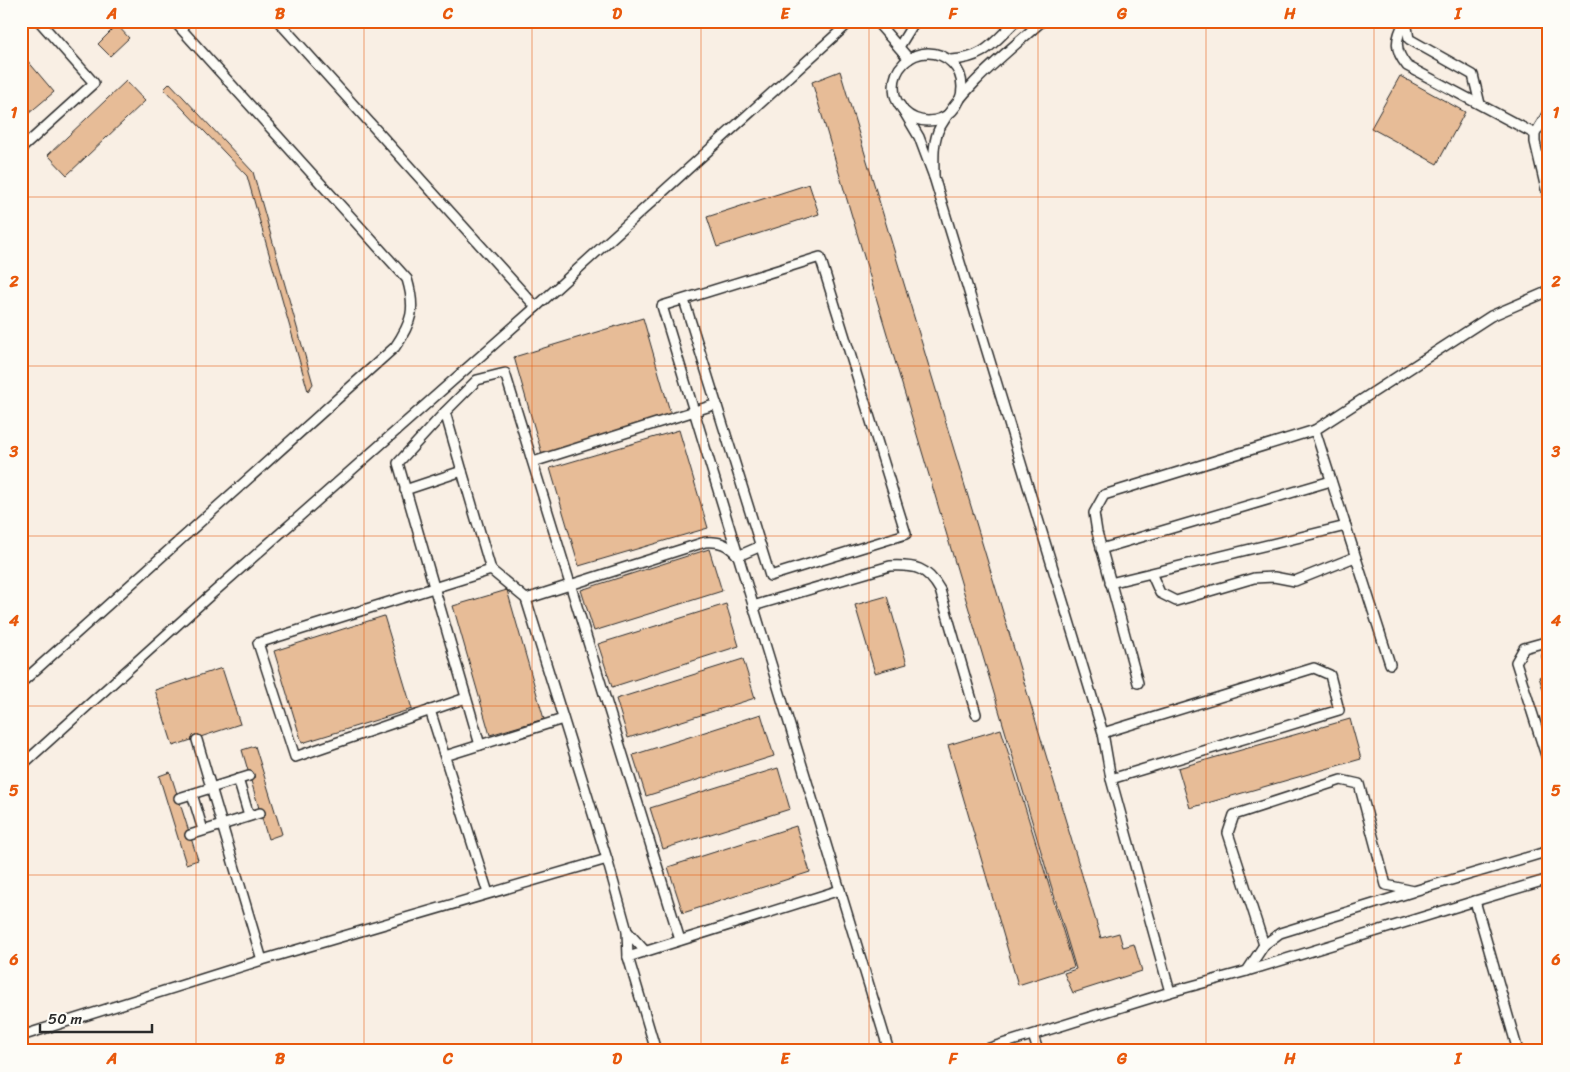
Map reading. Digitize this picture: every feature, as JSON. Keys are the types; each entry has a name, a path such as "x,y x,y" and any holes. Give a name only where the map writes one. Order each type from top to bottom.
{"lane":[{"path":"21,149 94,83 38,21"},
{"path":"21,683 395,347 408,327 412,311 412,294 407,279 174,21"},
{"path":"278,21 536,308"},
{"path":"21,766 206,598 536,308 851,21"},
{"path":"876,21 909,59"},
{"path":"899,47 915,21"},
{"path":"950,60 968,60 981,54 1016,21"},
{"path":"900,105 908,114 920,120 933,121 945,116 974,84 1042,21"},
{"path":"1406,21 1398,35 1396,46 1400,58 1407,66 1535,134"},
{"path":"1406,21 1409,39 1473,75 1480,104"},
{"path":"934,177 934,148 940,128 960,99 962,83 957,68 950,60 930,52 909,59 900,68 895,80 895,93 919,137 934,177 1103,733 1111,779 1170,992"},
{"path":"1549,111 1535,134 1536,150 1549,202"},
{"path":"684,300 770,576 906,534 820,257 662,306 889,1051"},
{"path":"1138,683 1101,549 1094,513 1104,495 1315,430 1491,316 1549,291"},
{"path":"480,745 398,463 476,380 505,373 680,940"},
{"path":"533,462 717,404"},
{"path":"445,412 490,570 526,599 607,859 627,931 628,957 656,1051"},
{"path":"1315,430 1390,664"},
{"path":"405,490 462,471"},
{"path":"1101,549 1331,481"},
{"path":"1110,583 1346,526"},
{"path":"526,599 705,542 720,542 731,547 738,556"},
{"path":"738,556 761,546"},
{"path":"1152,574 1160,593 1176,601 1254,578 1274,577 1296,581 1355,557"},
{"path":"754,606 890,566 907,566 924,570 933,578 940,590 976,714"},
{"path":"466,698 296,757 258,643 490,570"},
{"path":"1549,640 1524,648 1516,662 1549,765"},
{"path":"1103,733 1314,668 1330,675 1339,710 1111,779"},
{"path":"430,710 488,893"},
{"path":"444,756 563,719"},
{"path":"197,740 262,960"},
{"path":"179,798 249,776"},
{"path":"238,780 249,816"},
{"path":"1264,945 1228,833 1234,815 1341,780 1359,784 1386,885 1414,891"},
{"path":"192,794 203,830"},
{"path":"190,835 260,813"},
{"path":"1247,971 1264,945 1280,933 1549,851"},
{"path":"21,1036 262,960 607,859"},
{"path":"980,1051 1549,879"},
{"path":"628,957 840,890"},
{"path":"1475,901 1518,1051"},
{"path":"627,931 645,951"},
{"path":"1033,1035 1038,1051"}],"building":[{"path":"117,25 129,38 110,56 98,44"},
{"path":"21,53 54,92 28,114 21,106"},
{"path":"840,71 1101,938 1119,933 1123,947 1134,944 1142,971 1073,993 1064,973 1076,969 812,82"},
{"path":"1400,76 1465,112 1437,164 1371,128"},
{"path":"126,81 145,101 67,175 48,155"},
{"path":"170,83 253,172 313,384 308,391 247,176 164,89"},
{"path":"809,184 819,214 717,247 707,217"},
{"path":"643,318 671,415 542,454 514,357"},
{"path":"679,430 708,528 579,566 550,468"},
{"path":"709,549 722,591 594,631 581,590"},
{"path":"507,590 544,719 490,735 453,606"},
{"path":"887,596 907,664 875,673 855,605"},
{"path":"726,604 739,646 612,687 598,644"},
{"path":"384,616 412,709 302,743 274,651"},
{"path":"1549,653 1549,708 1539,677 1547,674 1541,655"},
{"path":"743,659 755,698 628,738 616,699"},
{"path":"222,668 240,724 173,746 155,690"},
{"path":"761,714 774,756 646,796 633,755"},
{"path":"1350,719 1361,759 1190,808 1178,768"},
{"path":"1001,729 1074,967 1018,985 948,745"},
{"path":"255,746 282,834 268,839 242,750"},
{"path":"778,768 790,809 663,849 650,808"},
{"path":"170,772 198,860 186,864 159,776"},
{"path":"796,826 810,872 683,913 668,867"},
{"path":"432,1045 434,1051 411,1051"}]}
